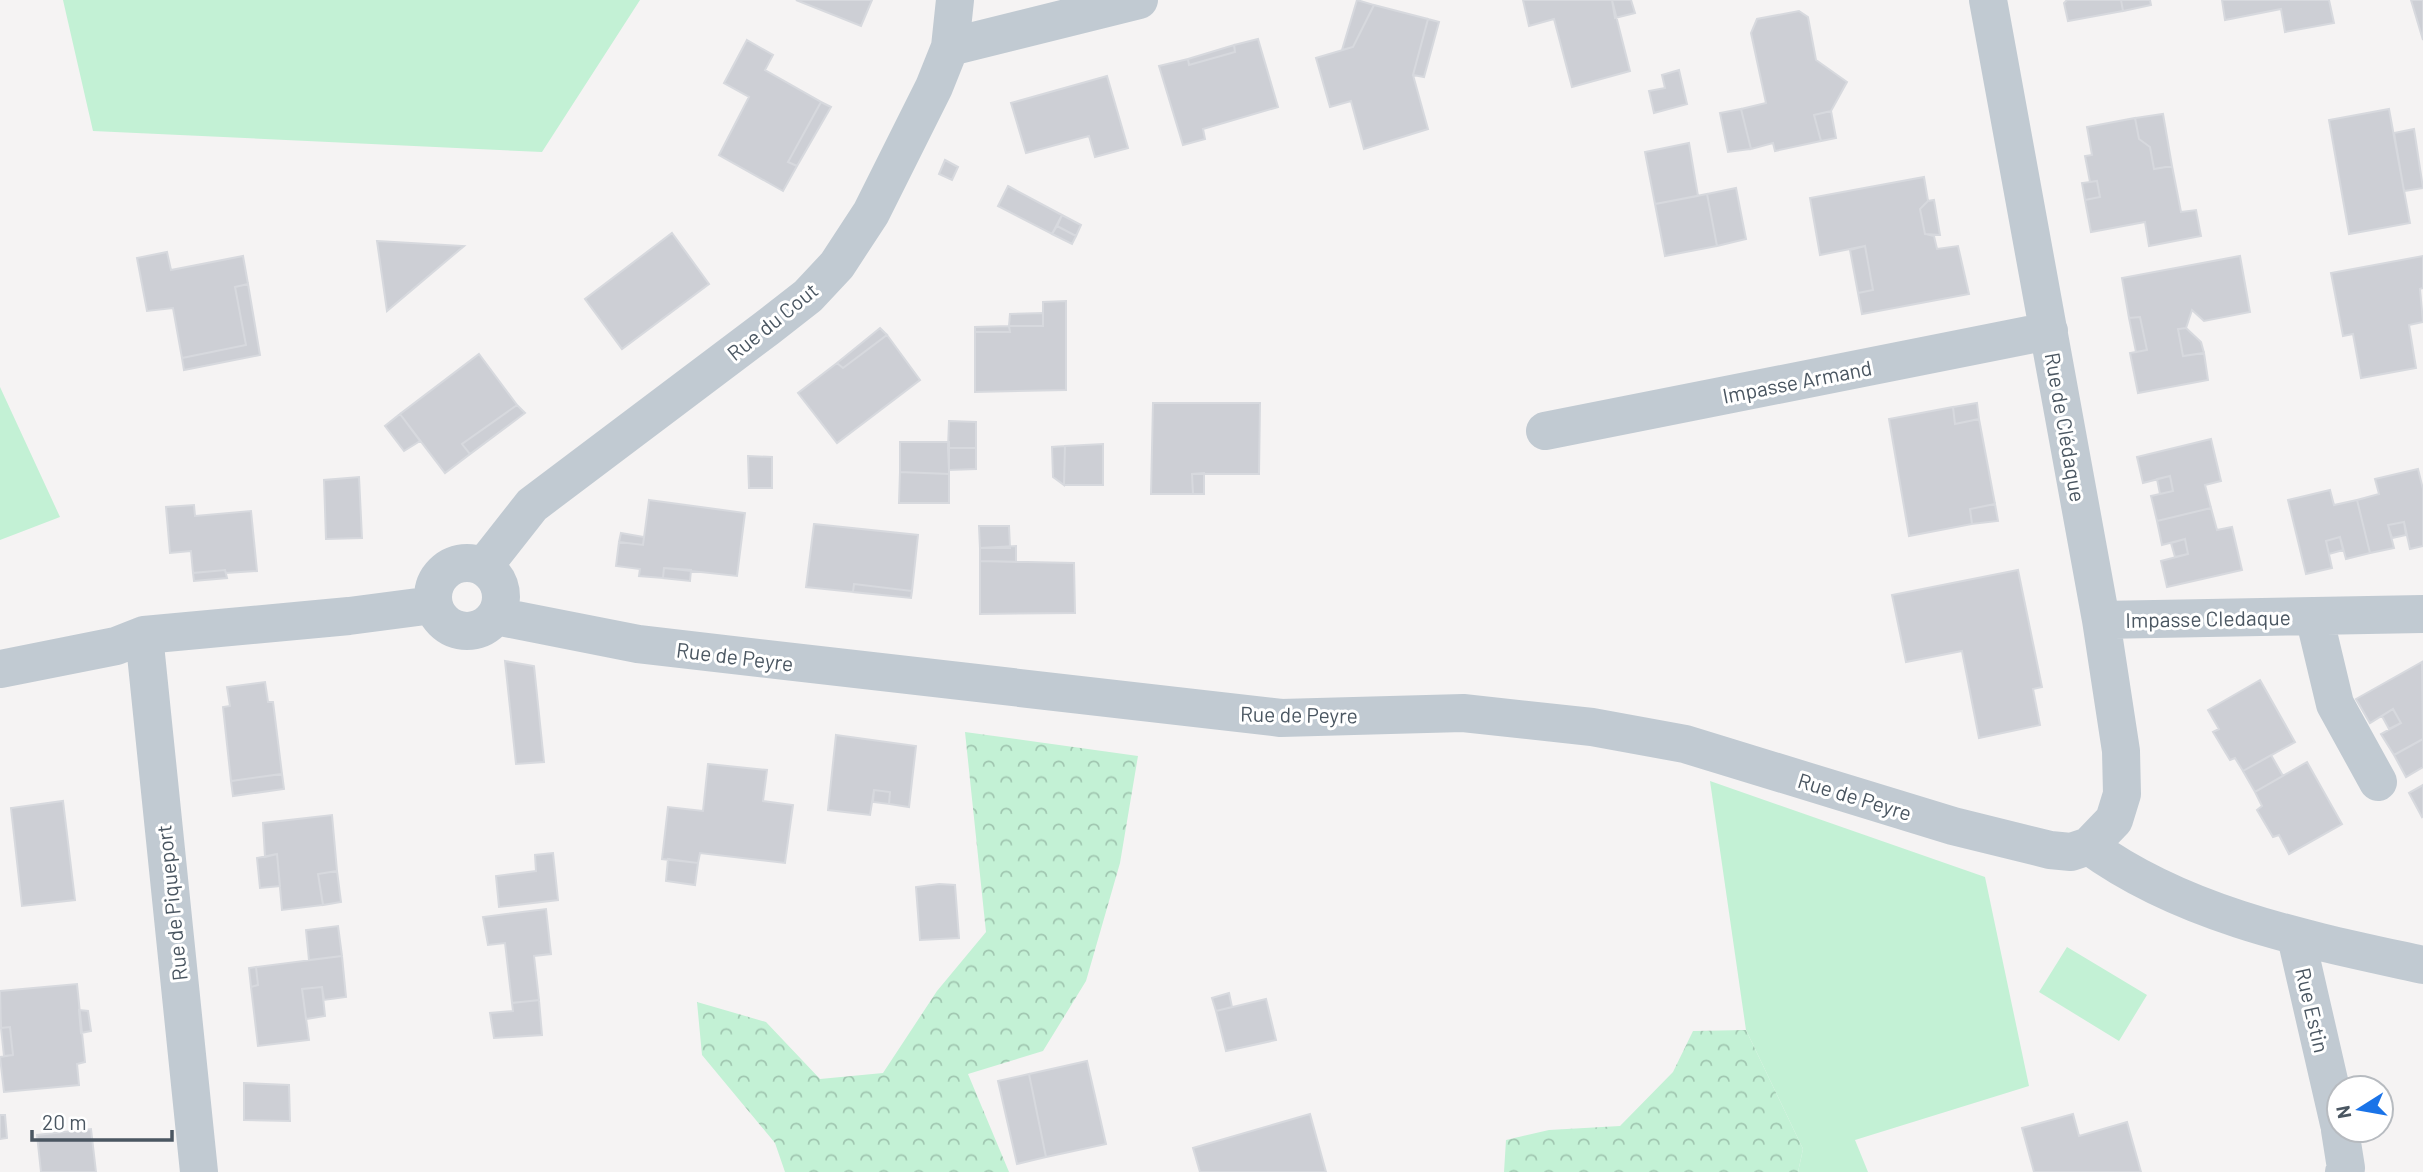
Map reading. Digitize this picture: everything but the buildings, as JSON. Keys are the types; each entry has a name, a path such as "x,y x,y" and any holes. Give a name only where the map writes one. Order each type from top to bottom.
{"street":[{"name":"Rue du Cout","path":"484,566 532,505 808,296 837,265 871,213 909,142 950,47 955,0"},
{"path":"950,47 1139,0"},
{"name":"Rue de Clédaque","path":"1988,0 2101,620 2121,751 2122,794 2113,820 2089,846"},
{"name":"Impasse Armand","path":"1545,431 2049,331"},
{"path":"465,562 484,566 497,579 502,598 496,616 484,627 469,632 452,629 439,619 433,605 433,584 445,568 465,562"},
{"path":"0,669 116,646 144,635 349,616 433,605"},
{"name":"Impasse Cledaque","path":"2101,620 2423,614"},
{"name":"Rue de Peyre","path":"496,616 638,644 1281,718 1463,713 1592,727 1685,744 1953,826 2027,845 2071,852 2089,846"},
{"name":"Impasse Cledaque","path":"2314,616 2335,704 2378,782"},
{"name":"Rue de Piqueport","path":"144,635 199,1172"},
{"path":"2089,846 2112,862 2191,902 2296,937 2423,965"},
{"name":"Rue Estin","path":"2296,937 2328,1074"},
{"path":"2342,1144 2346,1168 2344,1172"}],"green space":[{"path":"63,0 640,0 542,152 93,131"},
{"path":"0,387 60,517 0,540"},
{"path":"965,732 1138,756 1120,863 1086,981 1043,1051 968,1074 1009,1172 785,1172 775,1143 702,1055 697,1002 766,1022 820,1079 883,1073 937,991 986,932"},
{"path":"1710,781 1985,877 2029,1086 1855,1140 1868,1172 1798,1172 1803,1149 1746,1030"},
{"path":"2067,947 2147,995 2119,1041 2039,992"},
{"path":"1746,1030 1803,1149 1798,1172 1504,1172 1506,1140 1549,1130 1620,1126 1673,1072 1693,1031"}]}
